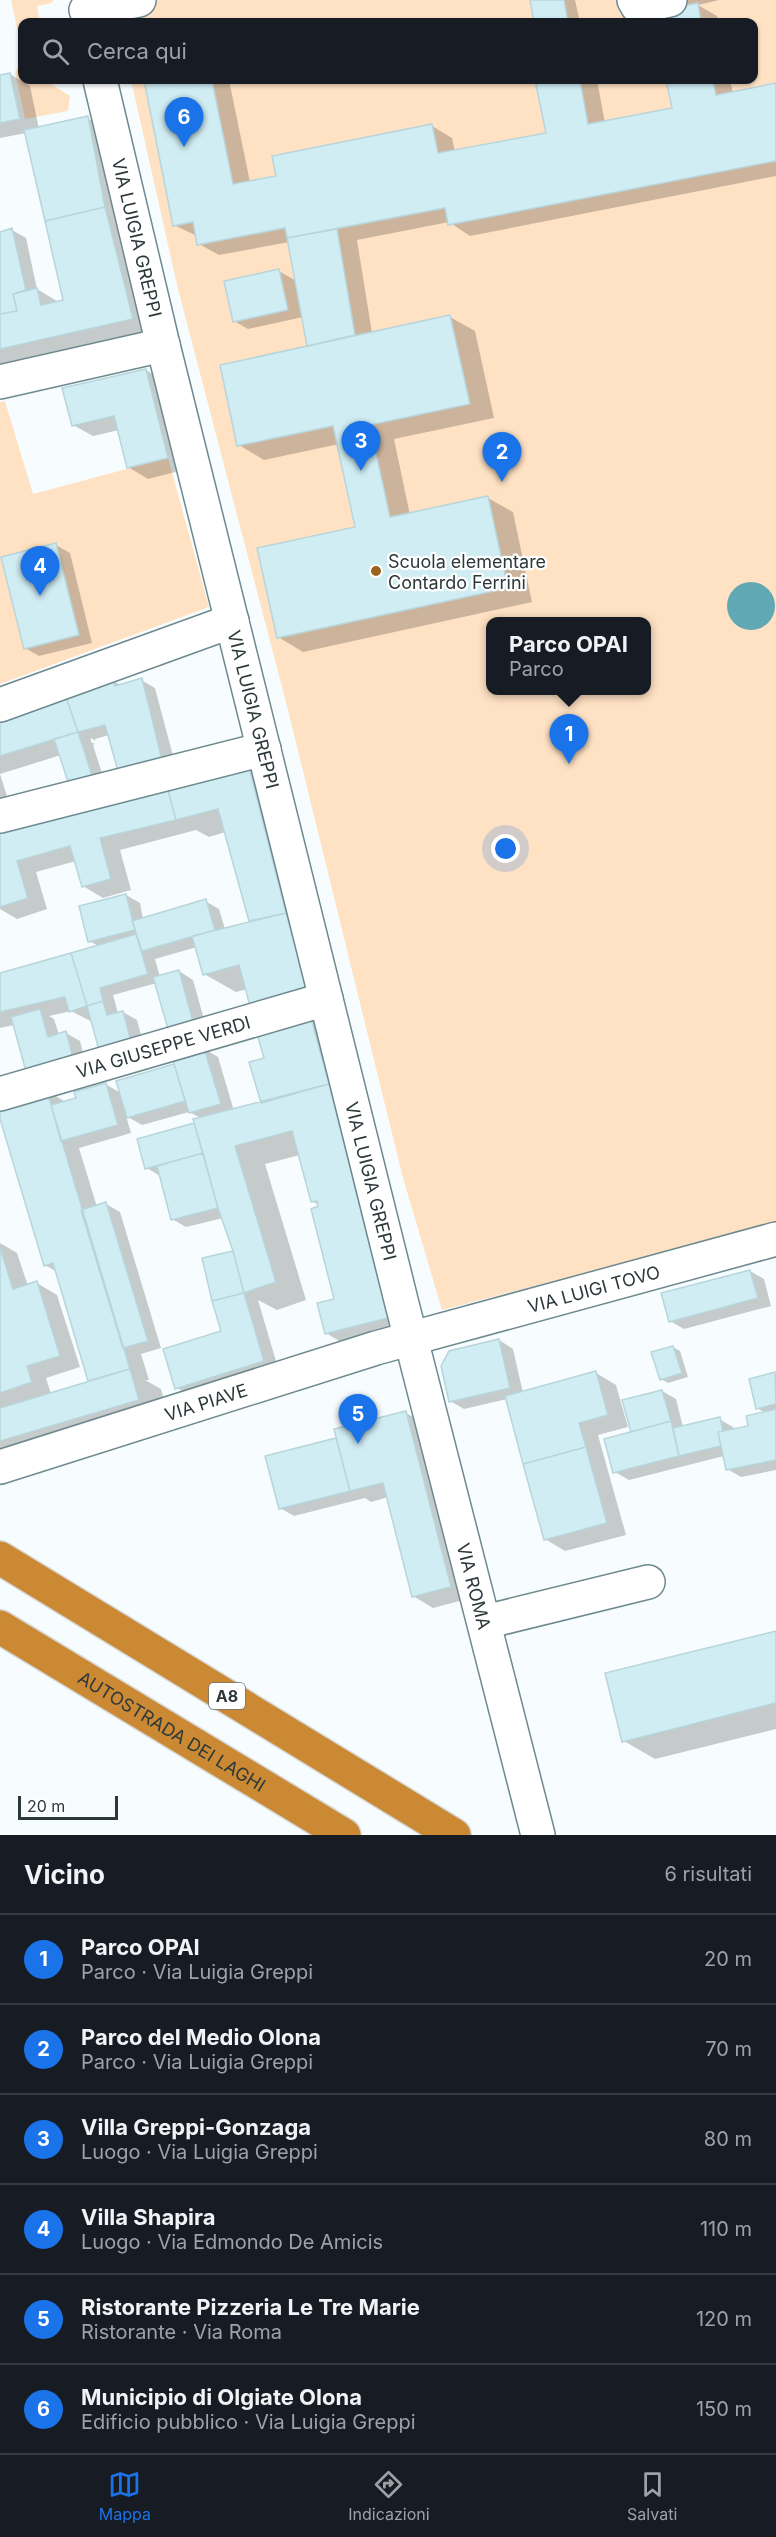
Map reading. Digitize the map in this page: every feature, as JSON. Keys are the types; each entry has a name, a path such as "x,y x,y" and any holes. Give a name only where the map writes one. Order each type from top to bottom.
{"highway":[{"name":"A8","path":"0,1558 454,1835"},
{"name":"AUTOSTRADA DEI LAGHI","path":"0,1627 344,1835"}],"street":[{"path":"87,11 139,0"},
{"path":"633,0 638,7 670,0"},
{"name":"VIA LUIGIA GREPPI","path":"101,84 163,345 411,1338"},
{"path":"0,382 163,345"},
{"path":"0,705 232,621"},
{"path":"0,816 264,749"},
{"name":"VIA GIUSEPPE VERDI","path":"0,1094 327,999"},
{"name":"VIA LUIGI TOVO","path":"411,1338 776,1239"},
{"name":"VIA PIAVE","path":"0,1467 411,1338"},
{"name":"VIA ROMA","path":"411,1338 538,1835"},
{"path":"485,1622 648,1582"}],"shaded area":[{"path":"11,0 54,0 51,3 37,6 39,18 18,18 18,33"},
{"path":"112,0 776,0 776,1223 442,1310 403,1178 288,710 178,289 132,84 758,84 758,18 117,18"},
{"path":"18,68 18,84 51,84 70,96 68,111 25,119 15,72"},
{"path":"5,401 33,494 168,458 209,607 0,684 0,402","holes":["56,543 79,635 24,649 1,557"]}],"water":[{"path":"751,582 768,589 775,606 768,623 751,630 734,623 727,606 734,589"}],"building":[{"path":"530,0 564,0 567,18 533,18"},
{"path":"698,3 700,18 654,18 653,12"},
{"path":"10,73 20,119 0,123 0,75"},
{"path":"776,83 776,161 448,225 445,208 287,238 285,228 197,245 193,222 173,226 145,84 213,84 233,184 276,176 272,156 432,124 438,153 546,133 536,84 581,84 588,124 672,108 667,84 714,84 716,95"},
{"path":"88,116 105,207 45,221 24,130"},
{"path":"105,207 133,319 0,349 0,314 17,311 13,294 37,288 41,305 63,300 45,221"},
{"path":"12,228 26,290 13,294 17,311 0,314 0,232"},
{"path":"337,229 355,335 307,346 287,238"},
{"path":"279,269 288,310 233,322 224,281"},
{"path":"450,315 470,404 370,425 390,517 488,496 508,588 277,638 257,548 355,527 333,426 237,446 220,365"},
{"path":"146,369 168,458 127,468 114,416 72,426 62,388"},
{"path":"56,543 79,635 24,649 1,557"},
{"path":"142,678 162,760 118,771 105,725 78,732 65,694 113,680 115,686"},
{"path":"65,694 78,732 0,756 0,718"},
{"path":"78,732 95,785 71,791 54,739"},
{"path":"248,763 286,913 249,921 218,809 176,820 166,783"},
{"path":"166,783 176,820 100,838 111,879 82,887 70,846 17,861 28,898 0,907 0,827"},
{"path":"126,894 135,930 88,942 79,906"},
{"path":"206,899 215,930 142,951 132,921"},
{"path":"286,913 310,994 251,1010 239,965 203,975 192,936"},
{"path":"136,934 148,974 100,988 103,1001 87,1006 71,953"},
{"path":"71,953 87,1006 69,1012 65,997 0,1012 0,973"},
{"path":"179,970 193,1022 168,1029 153,977"},
{"path":"103,1001 107,1015 123,1011 131,1041 99,1050 87,1006"},
{"path":"40,1009 48,1037 66,1031 74,1062 27,1075 11,1017"},
{"path":"310,1015 329,1084 261,1103 249,1062 264,1058 256,1030"},
{"path":"204,1048 221,1104 189,1113 172,1057"},
{"path":"174,1064 185,1101 127,1118 116,1081"},
{"path":"106,1083 118,1125 61,1141 51,1105 76,1098 74,1092"},
{"path":"329,1084 388,1318 325,1334 317,1303 334,1299 311,1209 318,1206 317,1201 311,1202 292,1131 235,1146 276,1282 244,1293 193,1119"},
{"path":"46,1088 130,1369 88,1381 53,1263 44,1266 0,1119 0,1102"},
{"path":"194,1123 203,1153 145,1169 137,1139"},
{"path":"203,1153 218,1208 171,1220 157,1166"},
{"path":"106,1202 148,1341 123,1348 81,1210"},
{"path":"0,1248 13,1289 37,1281 60,1356 27,1366 32,1382 0,1393"},
{"path":"233,1251 244,1293 212,1301 202,1258"},
{"path":"750,1270 758,1298 669,1322 661,1293"},
{"path":"244,1293 264,1361 175,1389 163,1349 221,1331 212,1301"},
{"path":"499,1339 510,1388 449,1402 441,1366 449,1351"},
{"path":"673,1346 682,1373 660,1380 651,1352"},
{"path":"130,1369 139,1400 0,1441 0,1408"},
{"path":"596,1371 608,1415 579,1423 586,1447 523,1464 505,1396"},
{"path":"775,1372 776,1404 756,1409 749,1379"},
{"path":"662,1390 671,1421 631,1432 622,1400"},
{"path":"776,1409 776,1460 726,1470 718,1432 748,1426 746,1416"},
{"path":"406,1411 451,1587 412,1597 383,1483 350,1491 334,1429"},
{"path":"720,1417 723,1431 718,1432 721,1446 679,1456 673,1428"},
{"path":"671,1421 679,1456 613,1473 604,1439"},
{"path":"336,1438 350,1491 279,1509 265,1456"},
{"path":"586,1447 607,1523 544,1540 523,1464"},
{"path":"776,1631 776,1703 622,1742 605,1673"}],"place":[{"name":"Municipio di Olgiate Olona","path":"184,147"},
{"name":"Villa Greppi-Gonzaga","path":"361,471"},
{"name":"Parco del Medio Olona","path":"502,482"},
{"name":"Scuola elementare Contardo Ferrini","path":"376,571"},
{"name":"Villa Shapira","path":"40,596"},
{"name":"Parco OPAI","path":"569,764"},
{"name":"Ristorante Pizzeria Le Tre Marie","path":"358,1444"}]}
